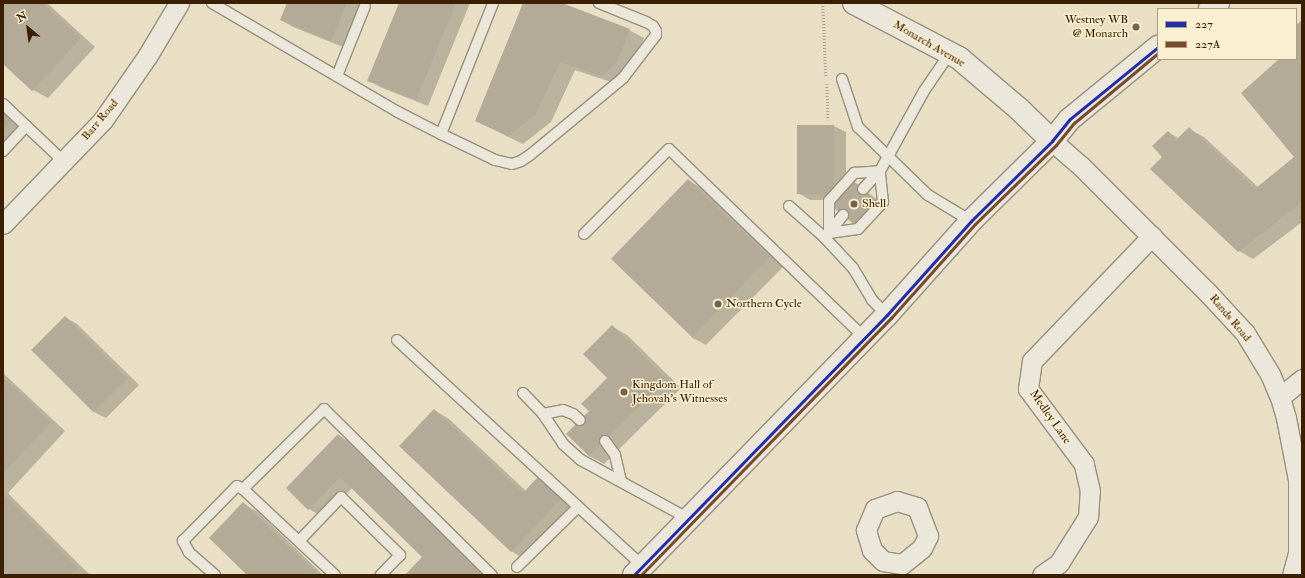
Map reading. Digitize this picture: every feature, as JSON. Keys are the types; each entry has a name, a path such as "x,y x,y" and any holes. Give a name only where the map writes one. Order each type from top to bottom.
{"main road":[{"name":"Monarch Avenue","path":"854,3 959,58 1019,109 1052,141"},
{"path":"638,570 690,519 887,316 971,222 1052,141 1070,118 1157,48"}],"street":[{"name":"Barr Road","path":"3,224 103,120 148,55 179,3"},
{"name":"Rands Road","path":"1052,141 1081,166 1208,293 1245,333 1270,374 1280,397 1294,453 1298,480 1298,553 1292,575"},
{"name":"Medley Lane","path":"1042,575 1059,563 1088,517 1090,491 1084,464 1028,389 1032,361 1152,236"},
{"path":"1280,397 1302,379"}],"lane":[{"path":"212,3 398,112 495,160 512,164 521,161 530,155 623,78 656,35 656,31 653,26 646,22 599,3"},
{"path":"441,134 493,3"},
{"path":"337,76 365,6"},
{"path":"864,189 880,171 924,91 950,53"},
{"path":"842,79 858,127 928,195 971,222"},
{"path":"3,104 63,161"},
{"path":"3,151 26,126"},
{"path":"584,234 669,150 865,338"},
{"path":"827,236 858,229 882,202 880,171"},
{"path":"827,236 829,201 854,173 880,171"},
{"path":"789,206 827,236 853,268 872,300 887,316"},
{"path":"827,236 842,215"},
{"path":"397,340 578,507 638,570"},
{"path":"523,393 543,414 563,444 582,460 690,519"},
{"path":"243,489 324,409 492,575"},
{"path":"543,414 563,410 573,414 580,420"},
{"path":"604,441 615,455 621,482"},
{"path":"215,575 189,552 184,541 237,486 243,489 335,575"},
{"path":"299,541 341,497 400,555 381,575"},
{"path":"517,567 578,507"}],"path":[{"path":"823,3 828,120"}],"building":[{"path":"3,3 42,3 81,38 32,91 3,64"},
{"path":"287,3 347,3 331,41 280,20"},
{"path":"399,3 456,3 416,100 367,81"},
{"path":"523,3 562,3 630,29 617,62 602,76 560,62 536,114 508,136 475,121"},
{"path":"1302,20 1302,202 1238,252 1150,169 1162,157 1152,146 1168,131 1176,140 1189,127 1255,189 1294,157 1241,93 1278,60 1297,60 1297,24"},
{"path":"3,110 14,120 3,131"},
{"path":"797,125 834,125 834,194 797,194"},
{"path":"688,179 769,257 692,337 611,259"},
{"path":"852,180 878,201 857,226 831,206"},
{"path":"65,316 127,378 93,412 31,350"},
{"name":"Kingdom Hall of Jehovah's Witnesses","path":"612,325 666,379 589,456 566,434 589,411 581,404 607,378 583,354"},
{"path":"3,377 51,422 3,474"},
{"path":"434,409 523,493 538,477 561,499 511,552 399,446"},
{"path":"338,434 484,575 405,575 422,557 340,477 308,510 286,488"},
{"path":"3,493 79,569 73,575 3,575"},
{"path":"243,502 318,575 247,575 209,538"}],"transit line":[{"name":"227","path":"634,575 887,315 971,221 1052,141 1070,119 1157,48"},
{"name":"227A","path":"641,575 891,318 975,224 1056,145 1074,123 1157,54"}],"place":[{"name":"Westney WB @ Monarch","path":"1136,27"},
{"name":"Shell","path":"854,204"},
{"name":"Northern Cycle","path":"718,304"},
{"name":"Kingdom Hall of Jehovah's Witnesses","path":"624,392"}]}
